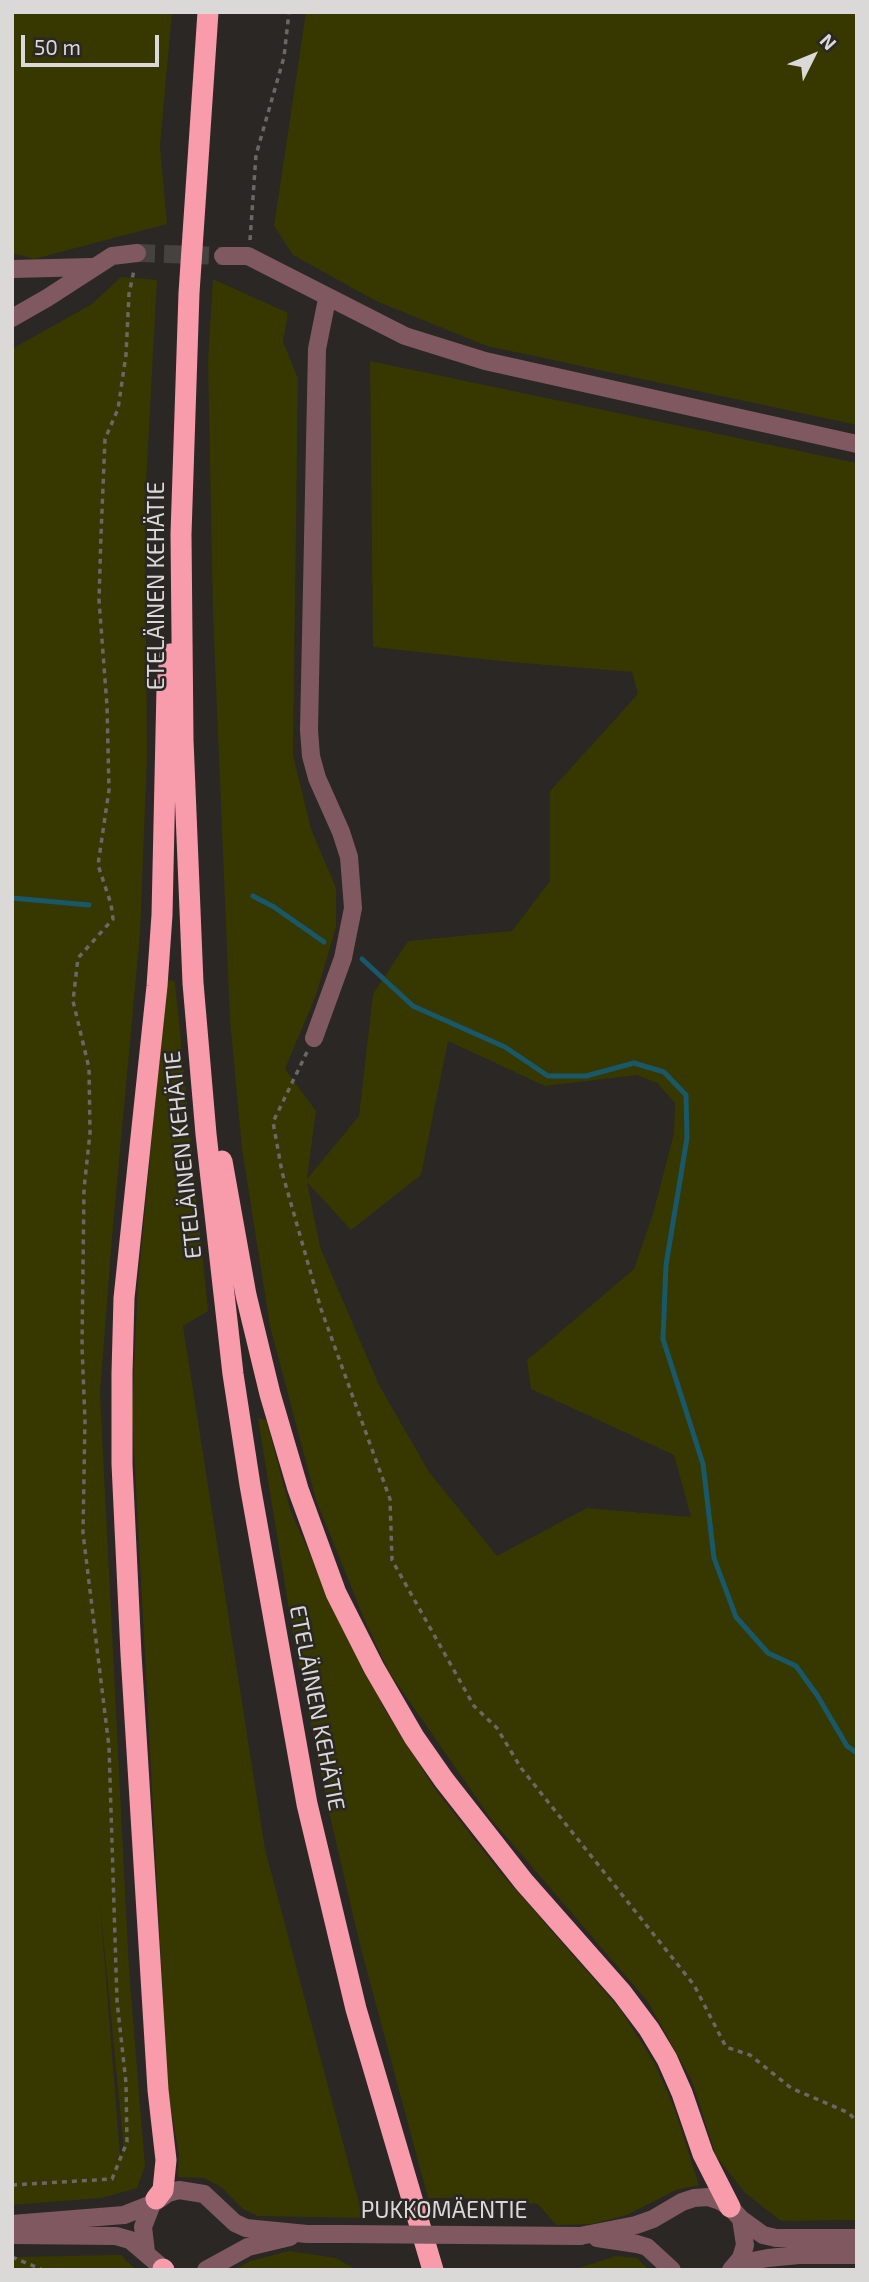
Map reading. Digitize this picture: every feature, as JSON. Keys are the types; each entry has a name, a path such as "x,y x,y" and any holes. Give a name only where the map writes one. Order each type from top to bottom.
{"highway":[{"name":"ETELÄINEN KEHÄTIE","path":"208,12 189,293 181,534 183,740 193,983 206,1134 233,1374 269,1599 307,1804 380,2098 433,2270"},
{"path":"154,2201 163,2190 166,2160 158,2090 131,1654 122,1464 122,1373 124,1298 162,915 167,688 181,534"},
{"path":"193,983 246,1294 270,1394 298,1489 337,1592 374,1668 414,1737 444,1780 516,1872 622,1993 649,2029 682,2093 703,2154 736,2213"}],"street":[{"path":"12,318 47,299 112,256 137,253"},
{"path":"223,256 248,256 327,299 405,336 485,361 857,444"},
{"path":"12,269 92,267"},
{"path":"314,1038 343,958 353,908 349,857 341,831 317,778 311,756 309,730 317,349 327,299"},
{"name":"PUKKOMÄENTIE","path":"12,2224 106,2217 140,2210 179,2190 204,2194 235,2223 246,2228 307,2234 580,2236 637,2244 654,2252 672,2270"},
{"name":"PUKKOMÄENTIE","path":"580,2236 636,2225 694,2198 708,2197 720,2201 762,2235 776,2238 857,2238"},
{"path":"146,2252 143,2227 154,2201"},
{"path":"732,2269 741,2258 745,2245 736,2213"},
{"name":"PUKKOMÄENTIE","path":"206,2270 248,2247 307,2234"},
{"path":"12,2235 116,2236 130,2240 164,2269"},
{"path":"732,2269 747,2262 768,2258 857,2255"}],"path":[{"path":"248,256 256,155 284,57 289,12"},
{"path":"12,2185 112,2179 127,2143 126,2083 117,2001 109,1747 83,1533 84,1189 90,1133 89,1068 73,1001 78,958 113,919 98,865 109,790 107,706 99,600 100,535 105,439 118,409 126,355 129,294 137,253"},
{"path":"314,1038 273,1122 282,1172 321,1309 390,1499 392,1560 474,1706 497,1728 521,1768 694,1985 726,2048 750,2055 791,2088 849,2113 857,2122"},
{"path":"12,2257 43,2270"}],"shaded area":[{"path":"12,12 172,12 160,146 167,224 34,259 12,253"},
{"path":"306,12 857,12 857,425 487,346 376,301 293,255 274,226"},
{"path":"121,277 157,280 145,503 147,758 140,934 100,1393 129,1970 145,2166 137,2188 102,2198 12,2205 12,349 92,304","holes":["100,1903 124,2150 120,2155"]},
{"path":"213,279 288,313 283,342 298,378 293,755 311,829 336,888 336,927 316,995 285,1069 316,1111 307,1179 359,1116 373,994 408,941 512,931 550,881 550,791 638,694 632,672 373,647 370,361 857,463 857,2220 781,2221 745,2193 716,2156 692,2081 648,2002 491,1819 389,1672 316,1500 270,1326 242,1149 230,1020 213,615 208,361","holes":["448,1041 545,1086 637,1075 657,1083 675,1103 674,1133 653,1214 634,1269 527,1360 531,1389 674,1455 691,1517 587,1508 497,1556 429,1472 379,1385 320,1247 307,1182 351,1230 421,1175"]},
{"path":"167,979 175,982 208,1311 183,1326 265,1849 363,2218 258,2216 243,2209 221,2187 204,2178 178,2177 179,2155 168,2091 132,1411 138,1283"},
{"path":"258,1418 266,1420 291,1512 342,1625 386,1712 435,1789 500,1872 620,2009 654,2062 674,2107 699,2185 676,2190 627,2215 592,2224 556,2225 538,2204 428,2198 360,1945 326,1799 295,1647"},
{"path":"289,2251 336,2258 357,2270 234,2270 250,2261"},
{"path":"121,2255 136,2270 12,2270 12,2257"},
{"path":"616,2256 637,2258 649,2270 572,2270"}],"waterway":[{"path":"253,896 274,907 324,942"},
{"path":"12,898 89,905"},
{"path":"362,959 413,1006 505,1047 548,1076 586,1076 634,1063 664,1072 686,1095 687,1138 666,1265 663,1339 703,1464 714,1558 736,1617 768,1653 796,1666 817,1695 847,1746 857,1753"}],"tunnel":[{"path":"137,253 223,256"}]}
